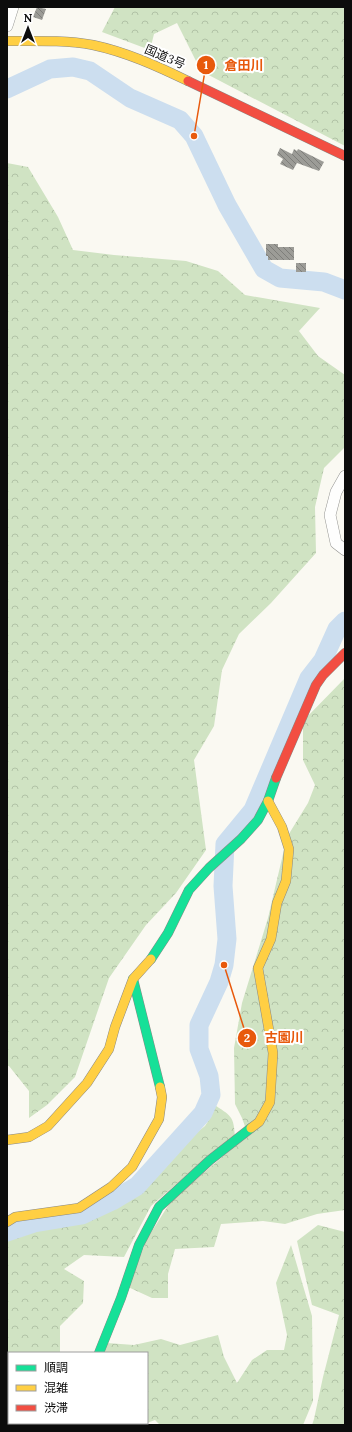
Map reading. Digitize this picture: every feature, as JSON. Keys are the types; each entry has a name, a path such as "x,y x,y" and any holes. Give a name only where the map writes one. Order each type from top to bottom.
{"main road":[{"name":"国道3号","path":"7,41 54,41 85,44 148,62 345,156"},
{"path":"7,1140 29,1137 48,1126 87,1083 109,1049 115,1026 133,979 150,960 168,933 189,890 209,868 241,840 258,820 268,801 272,788 316,685 323,675 345,653"},
{"path":"98,1352 107,1335 121,1298 138,1246 159,1207 210,1160 258,1122 270,1102 273,1053 258,968 270,939 277,903 286,881 289,849 282,826 268,801"},
{"path":"7,1222 14,1217 79,1208 111,1187 132,1167 158,1119 162,1097 133,979"}],"street":[{"path":"7,26 14,7"},
{"path":"345,476 336,492 330,515 336,543 345,550"}],"green space":[{"path":"115,7 345,7 345,146 201,71 177,23 154,34 150,50 102,32"},
{"path":"7,163 28,167 58,217 73,250 186,261 218,271 245,295 320,308 299,331 318,356 345,375 345,447 324,468 315,507 316,553 271,603 239,634 222,670 214,726 194,760 206,850 176,893 146,925 109,978 75,1077 47,1105 29,1118 29,1091 9,1066 7,1066"},
{"path":"345,678 345,1210 317,1214 285,1224 263,1221 221,1224 214,1247 175,1249 168,1274 168,1298 152,1298 128,1287 147,1239 171,1201 248,1135 235,1104 234,1048 242,1003 268,918 287,837 308,803 315,785 303,760 303,721"},
{"path":"213,1104 228,1114 234,1125 235,1138 205,1159 151,1206 124,1257 84,1255 64,1269 84,1281 83,1303 60,1326 60,1352 8,1352 8,1424 90,1425 7,1425 7,1230 21,1223 90,1210 119,1195 205,1126 212,1115"},
{"path":"318,1225 345,1232 345,1425 312,1425 339,1315 312,1305 297,1241"},
{"path":"291,1245 312,1316 313,1401 303,1425 160,1425 155,1420 148,1423 148,1352 102,1352 107,1343 134,1345 161,1339 180,1345 218,1335 224,1357 237,1383 252,1360 267,1350 284,1350 287,1335 276,1283"},
{"path":"100,1424 142,1424 139,1425"}],"building":[{"path":"37,7 46,9 42,20 33,17"},
{"path":"280,148 292,154 294,149 297,151 298,149 324,162 319,171 297,163 293,170 280,164 283,159 277,155"},
{"path":"266,244 278,244 278,247 294,247 294,260 268,260 268,256 266,256"},
{"path":"296,263 306,263 306,272 296,272"}],"waterway":[{"path":"7,89 50,69 73,67 90,71 130,98 180,120 194,136 227,205 264,269 280,278 324,282 345,290"},
{"path":"7,1232 34,1223 82,1215 112,1201 137,1186 203,1113 211,1095 209,1076 199,1049 199,1025 219,982 224,965 227,939 223,886 225,844 253,810 309,678 323,660 337,629 345,621"}],"traffic: fast":[{"path":"151,959 168,933 189,890 209,868 241,839 258,820 268,801 276,778"},
{"path":"133,979 160,1087"},
{"path":"99,1352 121,1298 139,1245 159,1207 210,1160 251,1128"}],"traffic: slow":[{"path":"7,41 40,41 93,45 117,51 141,60 188,81"},
{"path":"251,1128 259,1122 270,1102 273,1053 258,968 271,939 277,903 286,881 289,849 282,827 268,801"},
{"path":"7,1140 29,1137 48,1126 87,1083 109,1049 115,1027 133,979 151,959"},
{"path":"7,1222 15,1217 79,1208 111,1187 132,1167 159,1119 162,1097 160,1087"}],"traffic: jam":[{"path":"188,81 345,156"},
{"path":"276,778 316,685 323,675 345,653"}],"place":[{"name":"倉田川","path":"194,136"},
{"name":"古園川","path":"224,965"}]}
